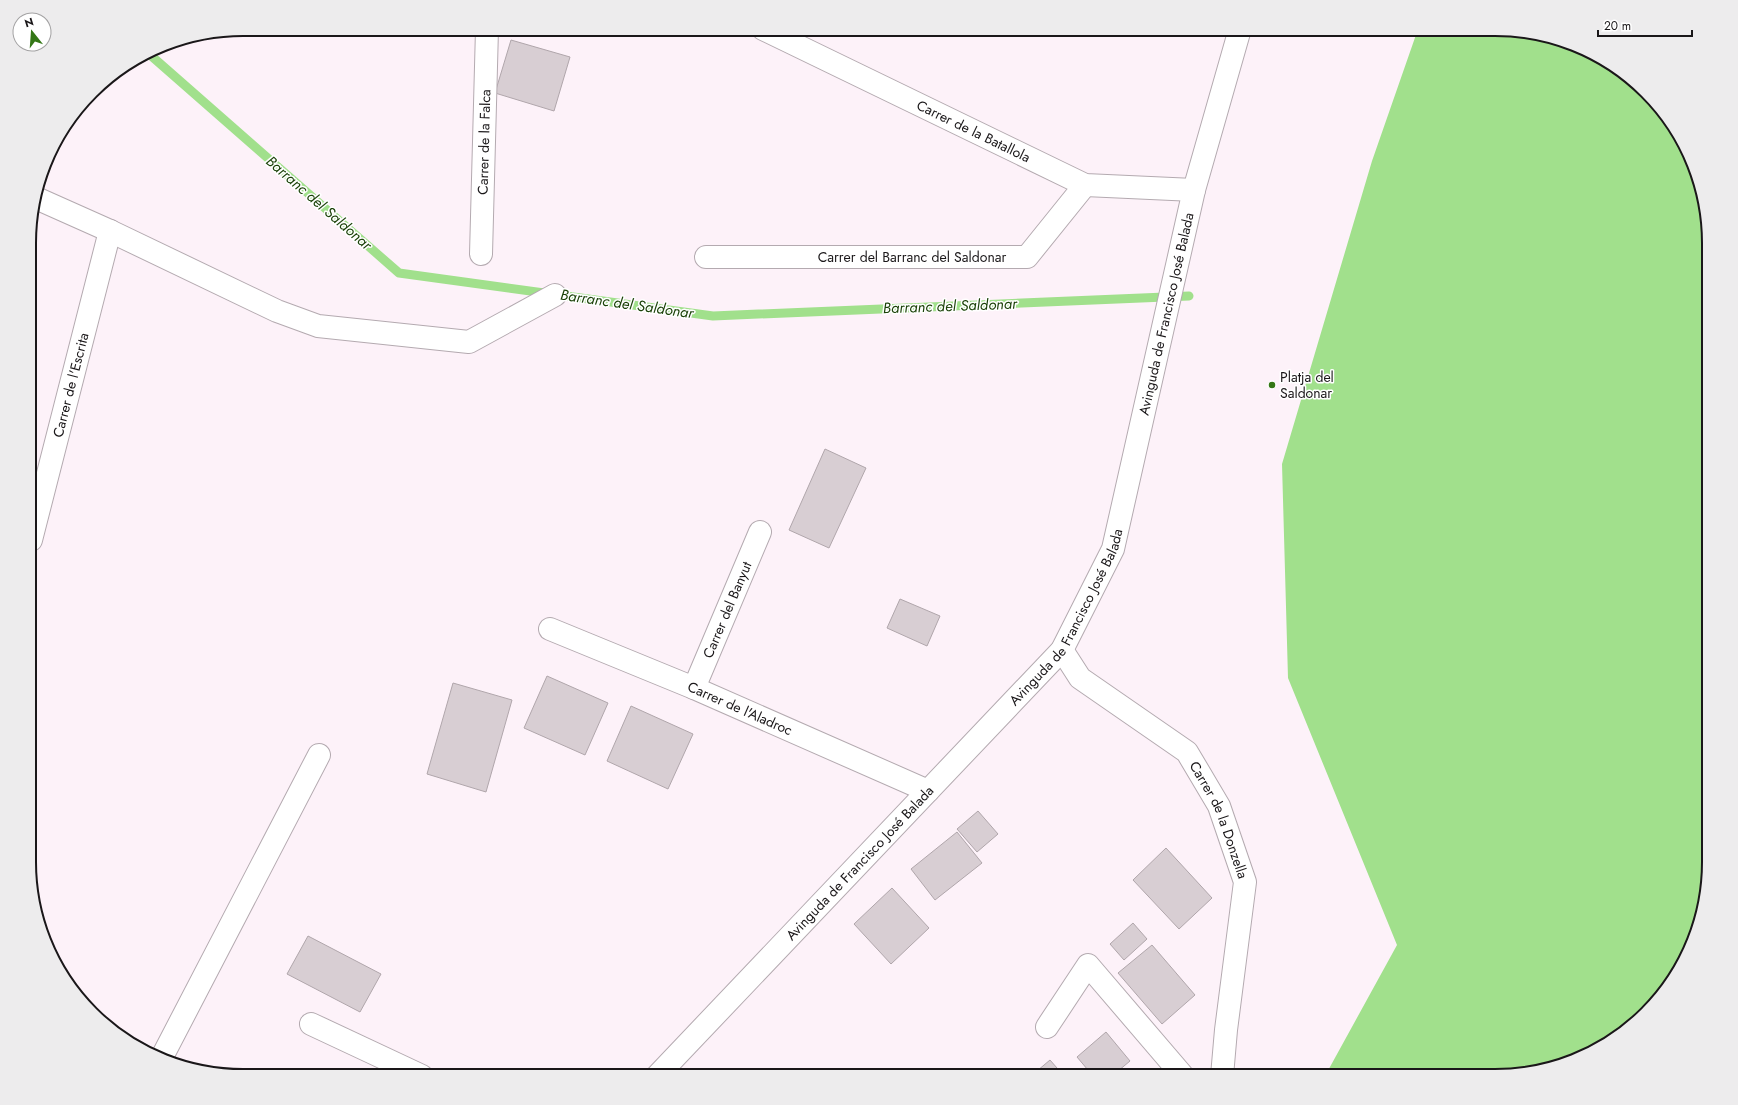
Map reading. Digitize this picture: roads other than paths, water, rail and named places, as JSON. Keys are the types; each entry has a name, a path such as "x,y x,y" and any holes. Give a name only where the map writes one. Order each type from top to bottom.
{"street":[{"name":"Carrer de la Falca","path":"481,254 487,36"},
{"name":"Carrer de la Batallola","path":"777,36 1085,185 1194,190"},
{"name":"Avinguda de Francisco José Balada","path":"664,1069 1062,650 1113,549 1194,190 1238,36"},
{"name":"Carrer del Barranc del Saldonar","path":"706,257 1027,257 1085,185"},
{"path":"40,200 110,231 277,311 318,326 469,342 555,295"},
{"name":"Carrer de l'Escrita","path":"36,520 110,231"},
{"name":"Carrer del Banyut","path":"694,688 760,532"},
{"name":"Carrer de l'Aladroc","path":"550,629 694,688 928,791"},
{"name":"Carrer de la Donzella","path":"1062,650 1080,678 1187,752 1218,806 1245,882 1226,1030 1223,1069"},
{"path":"164,1053 319,755"},
{"path":"1047,1027 1088,965 1177,1069"},
{"path":"311,1024 407,1069"}],"waterway":[{"name":"Barranc del Saldonar","path":"152,57 399,273 713,316 1189,296"}],"place":[{"name":"Platja del Saldonar","path":"1272,385"}]}
